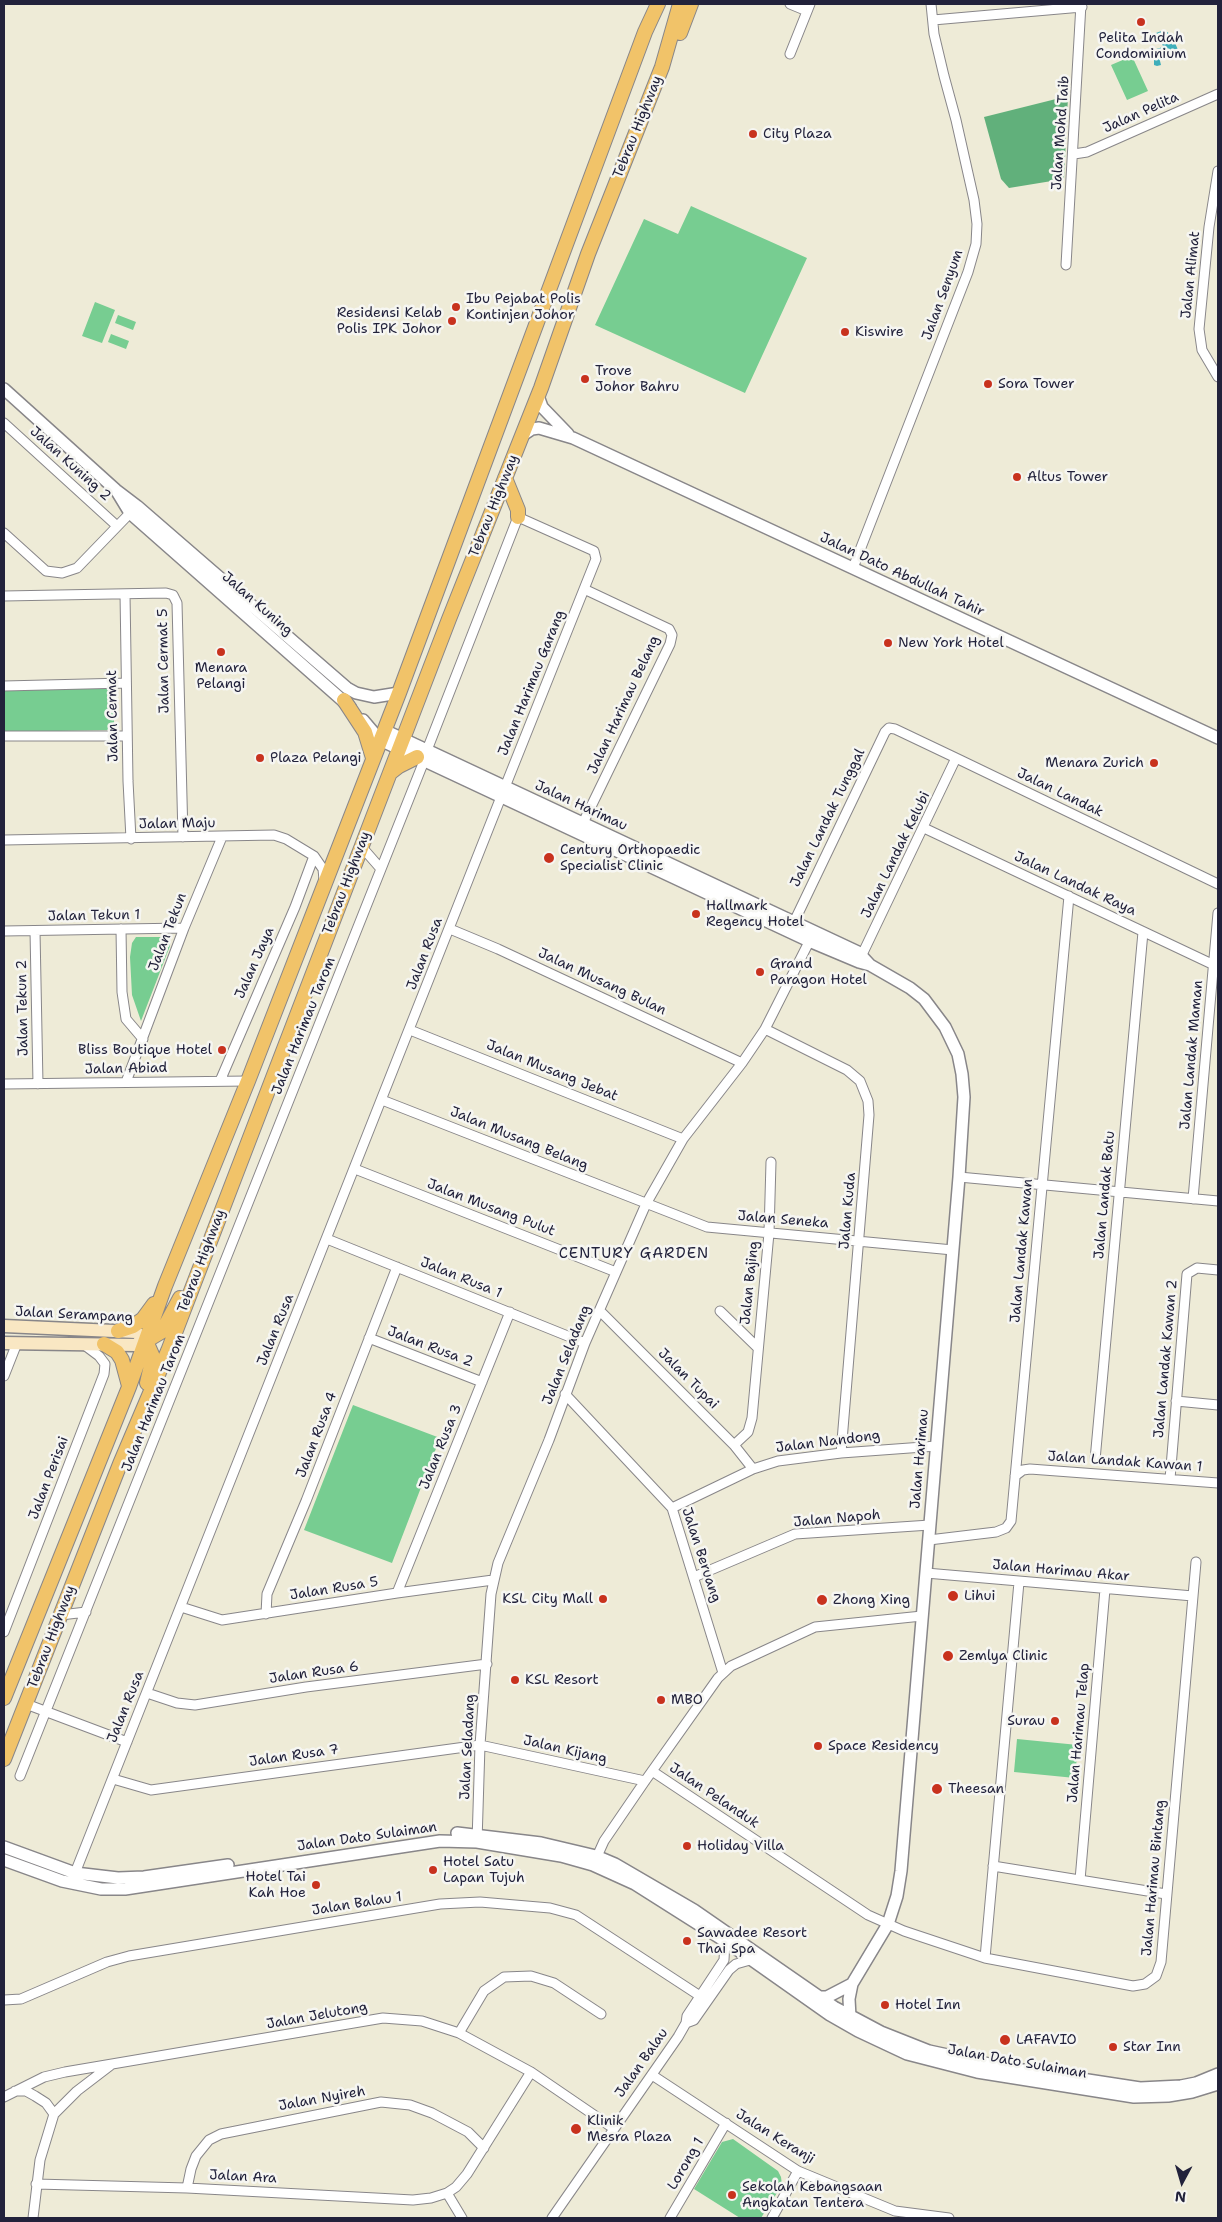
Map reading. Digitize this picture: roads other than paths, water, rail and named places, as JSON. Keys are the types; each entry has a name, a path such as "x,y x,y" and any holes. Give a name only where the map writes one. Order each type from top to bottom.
{"highway":[{"path":"645,32 651,4"},
{"name":"Tebrau Highway","path":"4,1698 129,1387 165,1286 248,1081 399,693 645,32 658,4"},
{"name":"Tebrau Highway","path":"4,1759 120,1464 168,1351 361,846 541,388 588,254 662,67 680,4"},
{"path":"662,67 677,40 691,4"},
{"path":"505,478 518,510 518,517"},
{"path":"344,700 365,732 373,758"},
{"path":"389,774 399,766 422,756"},
{"path":"120,1464 151,1366 151,1350 146,1341 161,1332 166,1326 210,1240"},
{"path":"118,1331 133,1326 143,1319 165,1286"},
{"path":"104,1344 117,1352 122,1360 129,1387"}],"main road":[{"name":"Jalan Serampang","path":"4,1326 136,1332 146,1341 135,1345 10,1343"}],"street":[{"path":"790,4 808,7 790,54"},
{"name":"Jalan Senyum","path":"853,568 968,272 976,244 977,224 974,200 944,76 933,20 932,4"},
{"path":"933,20 1082,5"},
{"name":"Jalan Mohd Taib","path":"1066,264 1082,5"},
{"name":"Jalan Pelita","path":"1074,154 1087,152 1218,94"},
{"name":"Jalan Alimat","path":"1218,171 1214,228 1199,329 1202,350 1218,377"},
{"name":"Jalan Dato Abdullah Tahir","path":"541,388 538,396 542,407 548,416 573,438"},
{"name":"Jalan Kuning","path":"4,389 382,735"},
{"name":"Jalan Kuning 2","path":"4,423 117,526"},
{"name":"Jalan Dato Abdullah Tahir","path":"523,434 532,429 544,429 573,438 1218,738"},
{"path":"4,533 46,571 62,573 77,568 134,509"},
{"name":"Jalan Kuning","path":"134,509 347,688 356,693 374,697 399,693"},
{"name":"Jalan Harimau Garang","path":"503,792 596,559 594,551 518,517"},
{"name":"Jalan Harimau Tarom","path":"20,1776 381,869 422,756 518,517"},
{"name":"Jalan Harimau Belang","path":"583,823 666,653 672,635 669,629 584,589"},
{"name":"Jalan Cermat 5","path":"4,596 166,593 173,595 177,603 183,837"},
{"name":"Jalan Cermat","path":"125,594 131,839"},
{"path":"4,686 126,683"},
{"name":"Jalan Landak","path":"889,728 895,729 1218,884"},
{"name":"Jalan Landak Tunggal","path":"794,922 885,732 889,728"},
{"name":"Jalan Harimau","path":"382,735 422,756 864,961 910,988 924,999 934,1010 951,1037 962,1074 964,1097 959,1177 901,1871 897,1896 888,1924 852,1984 849,2000 850,2017"},
{"path":"4,736 127,736"},
{"name":"Jalan Landak Kelubi","path":"864,961 956,758"},
{"name":"Jalan Harimau","path":"503,792 583,823 794,922 812,936"},
{"name":"Jalan Rusa","path":"75,1873 355,1170 503,792"},
{"name":"Jalan Landak Raya","path":"924,828 1214,965"},
{"name":"Jalan Maju","path":"4,840 274,835 286,839 314,856"},
{"name":"Jalan Tekun","path":"126,1082 184,928 222,837"},
{"path":"361,846 381,869"},
{"path":"314,856 323,869 324,885"},
{"name":"Jalan Jaya","path":"220,1081 295,907 314,856"},
{"name":"Jalan Landak Kawan","path":"929,1540 996,1532 1006,1528 1011,1521 1069,896"},
{"name":"Jalan Landak Maman","path":"1193,1199 1218,912"},
{"name":"Jalan Tekun 1","path":"4,932 184,928"},
{"path":"121,929 122,992 126,1019 143,1039"},
{"name":"Jalan Musang Bulan","path":"450,929 498,949 742,1063"},
{"name":"Jalan Tekun 2","path":"35,931 38,1084"},
{"name":"Jalan Landak Batu","path":"1095,1460 1143,932"},
{"name":"Jalan Seladang","path":"477,1838 480,1745 493,1580 498,1563 524,1502 585,1343 646,1204 683,1138 742,1063 765,1029 812,936"},
{"name":"Jalan Kuda","path":"765,1029 847,1070 860,1081 865,1092 869,1115 841,1453"},
{"name":"Jalan Musang Jebat","path":"410,1030 683,1138"},
{"name":"Jalan Abiad","path":"4,1084 248,1081"},
{"name":"Jalan Musang Belang","path":"382,1100 646,1204"},
{"name":"Jalan Bajing","path":"734,1444 748,1432 750,1426 769,1233 771,1162"},
{"name":"Jalan Musang Pulut","path":"355,1170 616,1272"},
{"path":"959,1177 1218,1201"},
{"name":"Jalan Seneka","path":"646,1204 707,1227 953,1250"},
{"name":"Jalan Rusa 1","path":"327,1240 585,1343"},
{"name":"Jalan Rusa 4","path":"266,1614 267,1594 306,1501 397,1267"},
{"name":"Jalan Landak Kawan 2","path":"1170,1479 1187,1274 1197,1268 1218,1270"},
{"name":"Jalan Tupai","path":"600,1311 734,1444 753,1469"},
{"name":"Jalan Bajing","path":"720,1311 758,1346"},
{"name":"Jalan Rusa 3","path":"397,1592 510,1312"},
{"name":"Jalan Rusa 2","path":"369,1338 482,1382"},
{"path":"4,1376 10,1343"},
{"name":"Jalan Perisai","path":"4,1632 104,1374 105,1364 99,1356 82,1343"},
{"name":"Jalan Beruang","path":"566,1394 672,1508 724,1673"},
{"path":"1176,1401 1218,1405"},
{"name":"Jalan Nandong","path":"672,1508 753,1469 778,1461 841,1453 936,1446"},
{"name":"Jalan Landak Kawan 1","path":"1017,1457 1030,1469"},
{"name":"Jalan Landak Kawan 1","path":"1015,1476 1023,1470 1030,1469 1218,1483"},
{"name":"Jalan Napoh","path":"694,1577 795,1534 930,1525"},
{"name":"Jalan Harimau Bintang","path":"888,1924 985,1958 1133,1986 1145,1984 1156,1976 1161,1962 1196,1562"},
{"name":"Jalan Harimau Akar","path":"926,1574 1194,1596"},
{"name":"Jalan Rusa 5","path":"181,1607 222,1620 397,1592 493,1580"},
{"path":"985,1958 1019,1582"},
{"name":"Jalan Harimau Telap","path":"1080,1880 1106,1589"},
{"path":"60,1615 86,1612"},
{"path":"595,1861 604,1841 645,1781 724,1673 739,1662 815,1627 922,1616"},
{"name":"Jalan Rusa 6","path":"147,1693 177,1703 195,1705 487,1664"},
{"path":"26,1704 127,1742"},
{"name":"Jalan Rusa 7","path":"113,1779 151,1790 480,1745"},
{"name":"Jalan Kijang","path":"480,1745 645,1781"},
{"name":"Jalan Pelanduk","path":"652,1771 868,1915 888,1924"},
{"name":"Jalan Dato Sulaiman","path":"4,1847 75,1873 118,1878 144,1877 418,1836 458,1833 477,1838"},
{"name":"Jalan Dato Sulaiman","path":"4,1860 80,1886 117,1889 420,1842 477,1838 541,1843 627,1871 694,1910 818,1997 850,2017 881,2032 929,2051 1003,2067 1101,2083 1161,2088 1196,2083 1218,2074"},
{"name":"Jalan Dato Sulaiman","path":"595,1861 725,1941 816,2006 858,2032 907,2054 977,2072 1134,2096 1168,2096 1192,2092 1218,2084"},
{"path":"993,1866 1166,1894"},
{"name":"Jalan Balau 1","path":"4,2000 21,1999 106,1962 129,1956 440,1904 480,1902 550,1908 576,1915 700,1996"},
{"name":"Jalan Balau","path":"552,2218 686,2023 687,2016 724,1960 725,1941"},
{"name":"Jalan Balau","path":"686,2023 694,2020 729,1970 736,1964 750,1960"},
{"path":"459,2032 484,1991 504,1977 531,1976 554,1982 601,2014"},
{"path":"818,1997 827,1997 852,1984"},
{"name":"Jalan Jelutong","path":"4,2097 44,2077 86,2068 383,2018 422,2021 459,2032 531,2072 613,2128"},
{"path":"34,2218 36,2184 40,2160 54,2114 77,2091 112,2065"},
{"name":"Jalan Ara","path":"36,2184 187,2188 413,2200 431,2198 447,2193 456,2187 467,2174 531,2072"},
{"name":"Jalan Keranji","path":"652,2075 798,2171 895,2210 949,2218"},
{"path":"14,2091 26,2092 35,2096 46,2103 54,2114"},
{"name":"Jalan Nyireh","path":"187,2188 196,2156 209,2140 221,2134 381,2102 410,2104 432,2113 468,2132 484,2148"},
{"name":"Lorong 1","path":"670,2218 726,2123"},
{"path":"772,2218 798,2171"},
{"path":"447,2193 462,2218"}],"water":[{"path":"1164,30 1170,34 1172,45 1175,43 1179,52 1177,55 1163,54 1159,57 1161,65 1157,66 1154,65 1154,57 1150,54 1152,50 1163,46 1156,33"}],"place":[{"name":"Pelita Indah Condominium","path":"1141,22"},
{"name":"City Plaza","path":"753,134"},
{"name":"Ibu Pejabat Polis Kontinjen Johor","path":"456,307"},
{"name":"Residensi Kelab Polis IPK Johor","path":"452,321"},
{"name":"Kiswire","path":"845,332"},
{"name":"Trove Johor Bahru","path":"585,379"},
{"name":"Sora Tower","path":"988,384"},
{"name":"Altus Tower","path":"1017,477"},
{"name":"New York Hotel","path":"888,643"},
{"name":"Menara Pelangi","path":"221,652"},
{"name":"Plaza Pelangi","path":"260,758"},
{"name":"Menara Zurich","path":"1154,763"},
{"name":"Century Orthopaedic Specialist Clinic","path":"549,858"},
{"name":"Hallmark Regency Hotel","path":"696,914"},
{"name":"Grand Paragon Hotel","path":"760,972"},
{"name":"Bliss Boutique Hotel","path":"222,1050"},
{"name":"Lihui","path":"953,1596"},
{"name":"KSL City Mall","path":"603,1599"},
{"name":"Zhong Xing","path":"822,1600"},
{"name":"Zemlya Clinic","path":"948,1656"},
{"name":"KSL Resort","path":"515,1680"},
{"name":"MBO","path":"661,1700"},
{"name":"Surau","path":"1055,1721"},
{"name":"Space Residency","path":"818,1746"},
{"name":"Theesan","path":"937,1789"},
{"name":"Holiday Villa","path":"687,1846"},
{"name":"Hotel Satu Lapan Tujuh","path":"433,1870"},
{"name":"Hotel Tai Kah Hoe","path":"316,1885"},
{"name":"Sawadee Resort Thai Spa","path":"687,1941"},
{"name":"Hotel Inn","path":"885,2005"},
{"name":"LAFAVIO","path":"1005,2040"},
{"name":"Star Inn","path":"1113,2047"},
{"name":"Klinik Mesra Plaza","path":"576,2129"},
{"name":"Sekolah Kebangsaan Angkatan Tentera","path":"732,2195"}],"district":[{"name":"CENTURY GARDEN","path":"634,1254"}]}
